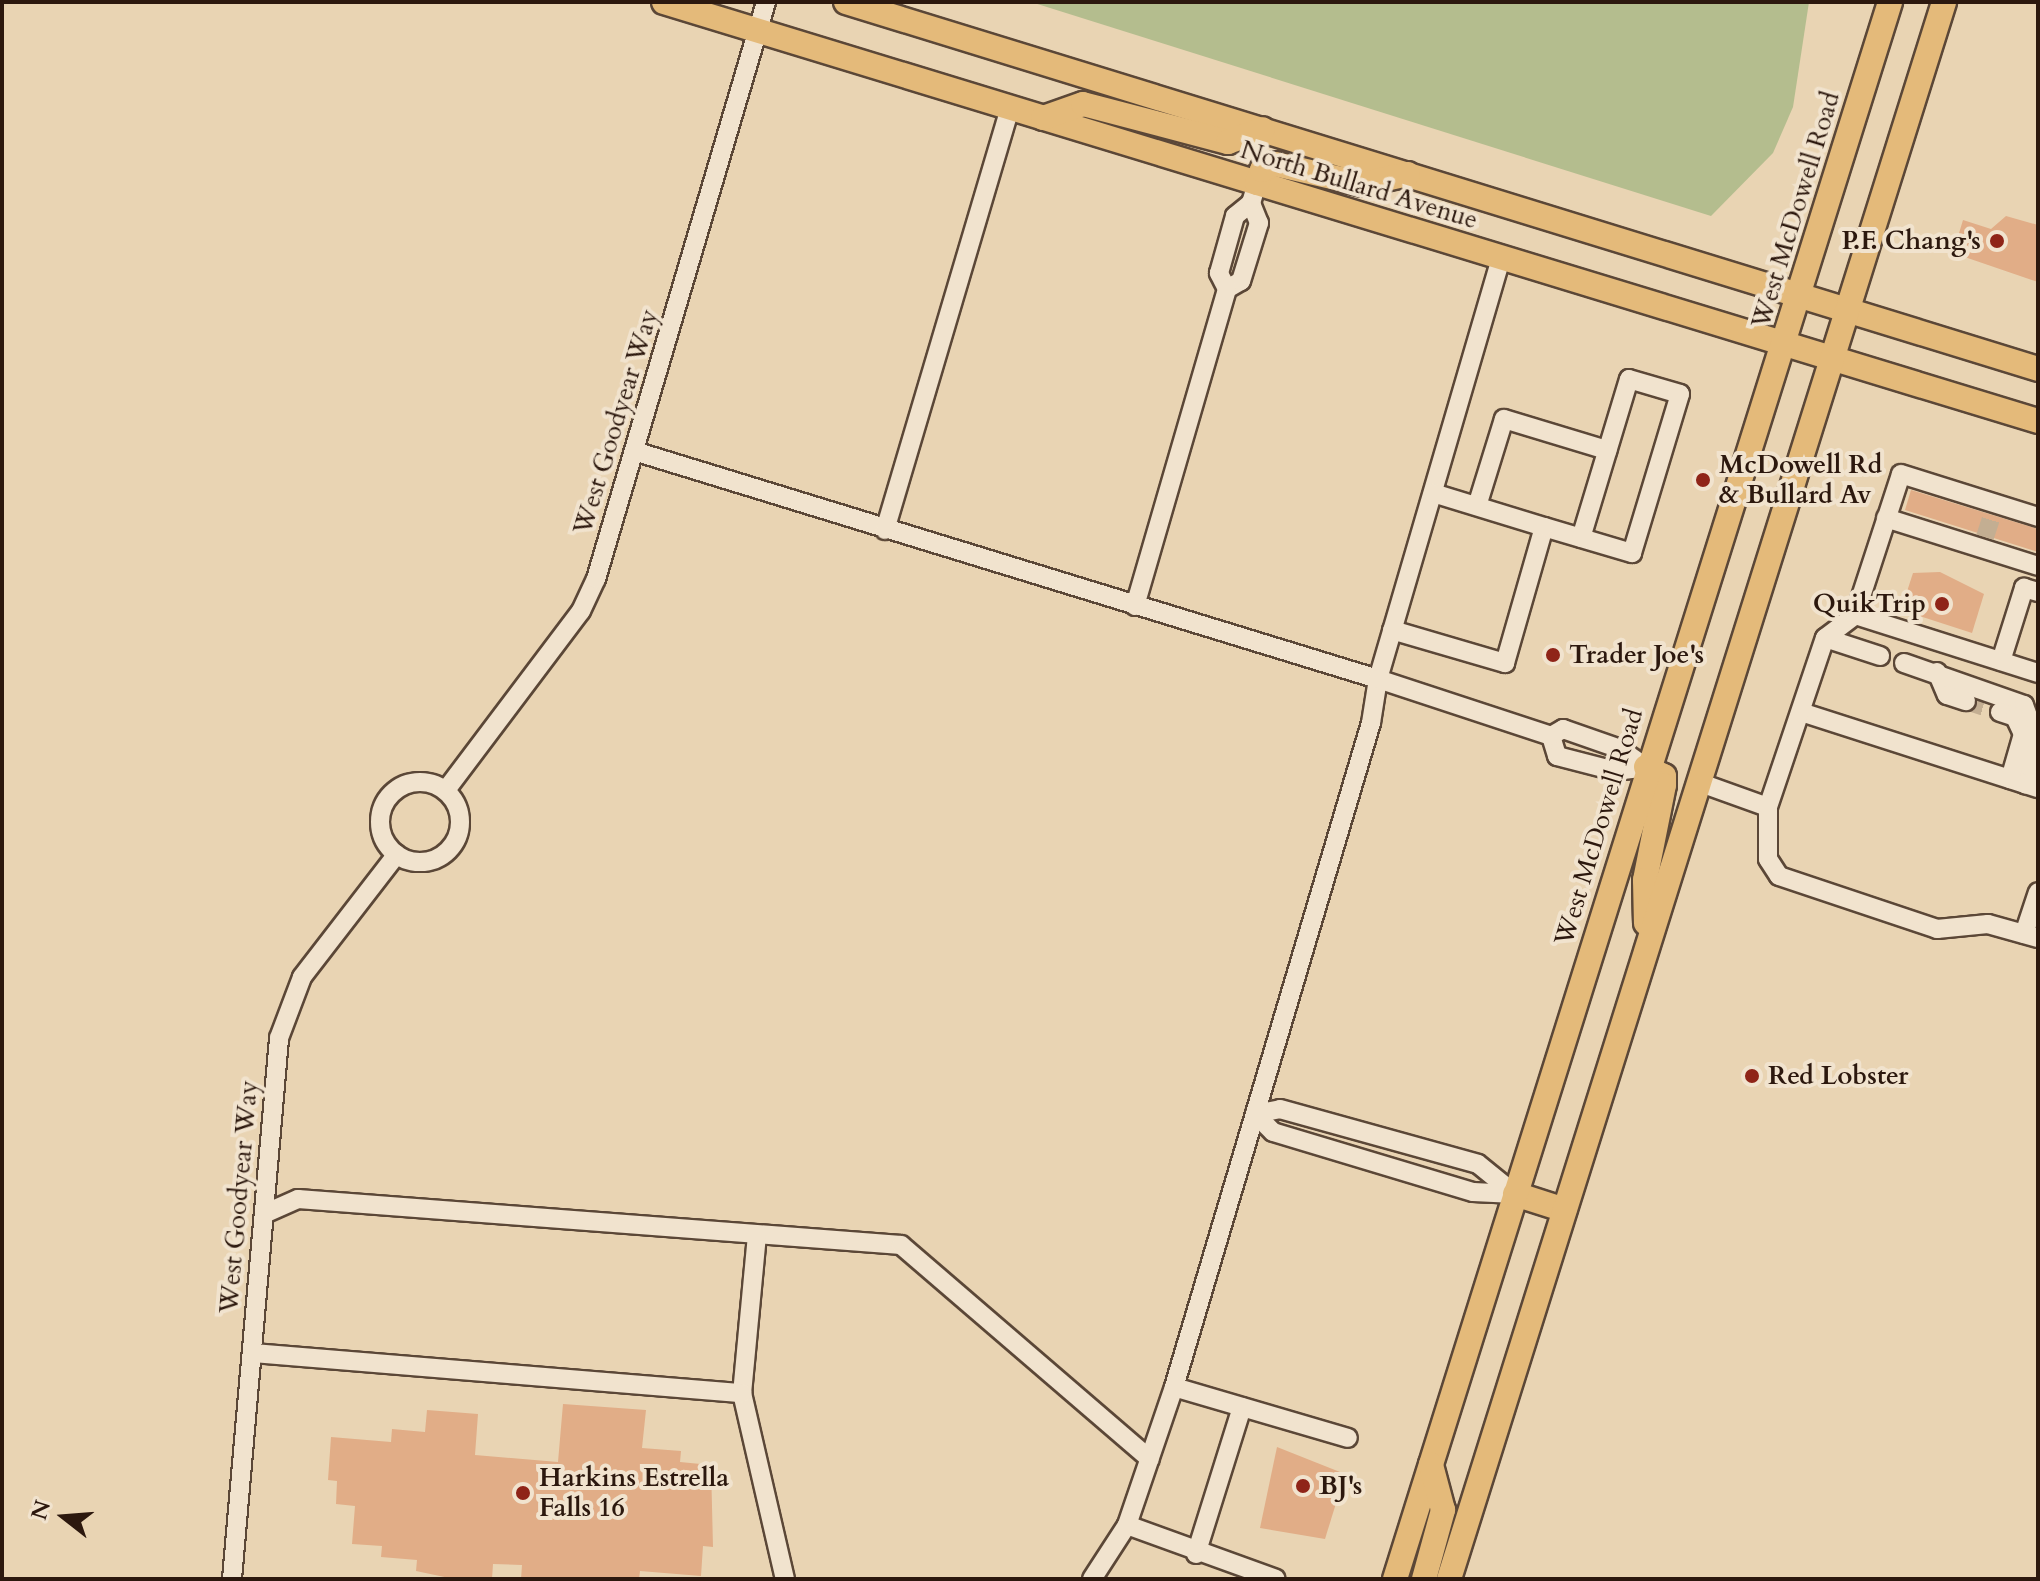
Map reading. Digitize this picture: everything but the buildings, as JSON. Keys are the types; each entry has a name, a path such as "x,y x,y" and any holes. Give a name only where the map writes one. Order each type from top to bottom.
{"main road":[{"name":"North Bullard Avenue","path":"664,2 1043,118 1254,193 1501,258 2038,421"},
{"name":"North Bullard Avenue","path":"846,2 1800,293 2038,369"},
{"name":"West McDowell Road","path":"1395,1579 1646,767 1800,293 1890,2"},
{"path":"1449,1579 1944,2"},
{"path":"1043,118 1083,104 1228,142 1263,129"},
{"path":"1254,193 1262,170 1275,164 1363,184 1410,174"},
{"path":"1646,767 1664,776 1645,880 1647,942"},
{"path":"1515,1194 1565,1210"},
{"path":"1424,1579 1443,1510 1431,1465"}],"street":[{"name":"West Goodyear Way","path":"446,790 581,611 634,451 766,2"},
{"path":"885,530 1010,108"},
{"path":"1135,606 1227,289 1219,273 1235,216 1254,193"},
{"path":"1092,1579 1127,1525 1174,1387 1371,723 1378,679 1501,258"},
{"path":"1433,493 1544,527 1581,538 1632,553 1680,394 1629,379 1581,538"},
{"path":"1477,506 1504,419 1607,450"},
{"path":"634,451 1378,679 1551,736 1563,729 1620,749 1646,767"},
{"path":"2038,517 1994,509 1901,474 1855,615 1825,638 1768,807 1768,859 1779,876 1937,929 1988,924 2031,936 2038,892"},
{"path":"1886,518 1983,542 2038,566"},
{"path":"1392,630 1505,663 1544,527"},
{"path":"2001,661 2024,588 2038,592"},
{"path":"1855,615 2038,673"},
{"path":"1825,638 1880,656"},
{"path":"1904,663 1937,672 2024,705 2037,740 2025,784"},
{"path":"1937,672 1947,695 1966,701"},
{"path":"1801,712 2025,784"},
{"path":"2000,712 2015,717 2023,734 2025,784"},
{"path":"1551,736 1557,756 1615,771 1646,767"},
{"path":"416,781 446,790 460,817 452,846 426,862 397,854 380,828 388,797 416,781"},
{"path":"1698,782 1768,807"},
{"name":"West Goodyear Way","path":"232,1579 264,1214 288,1006 302,977 397,854"},
{"path":"1255,1114 1280,1109 1478,1164 1515,1194"},
{"path":"1255,1114 1273,1132 1473,1192 1515,1194"},
{"path":"264,1214 298,1199 901,1245 1150,1459"},
{"path":"757,1235 742,1393 785,1579"},
{"path":"253,1353 742,1393"},
{"path":"1174,1387 1348,1438"},
{"path":"1196,1554 1242,1407"},
{"path":"1127,1525 1196,1554 1276,1579"}],"green space":[{"path":"1031,2 1809,2 1793,107 1773,153 1711,216"}],"tunnel":[{"path":"1985,537 1992,515"},
{"path":"1966,701 2000,712"}],"place":[{"name":"P.F. Chang's","path":"1997,241"},
{"name":"McDowell Rd & Bullard Av","path":"1703,480"},
{"name":"QuikTrip","path":"1942,604"},
{"name":"Trader Joe's","path":"1553,655"},
{"name":"Red Lobster","path":"1752,1076"},
{"name":"BJ's","path":"1303,1486"},
{"name":"Harkins Estrella Falls 16","path":"523,1493"}]}
